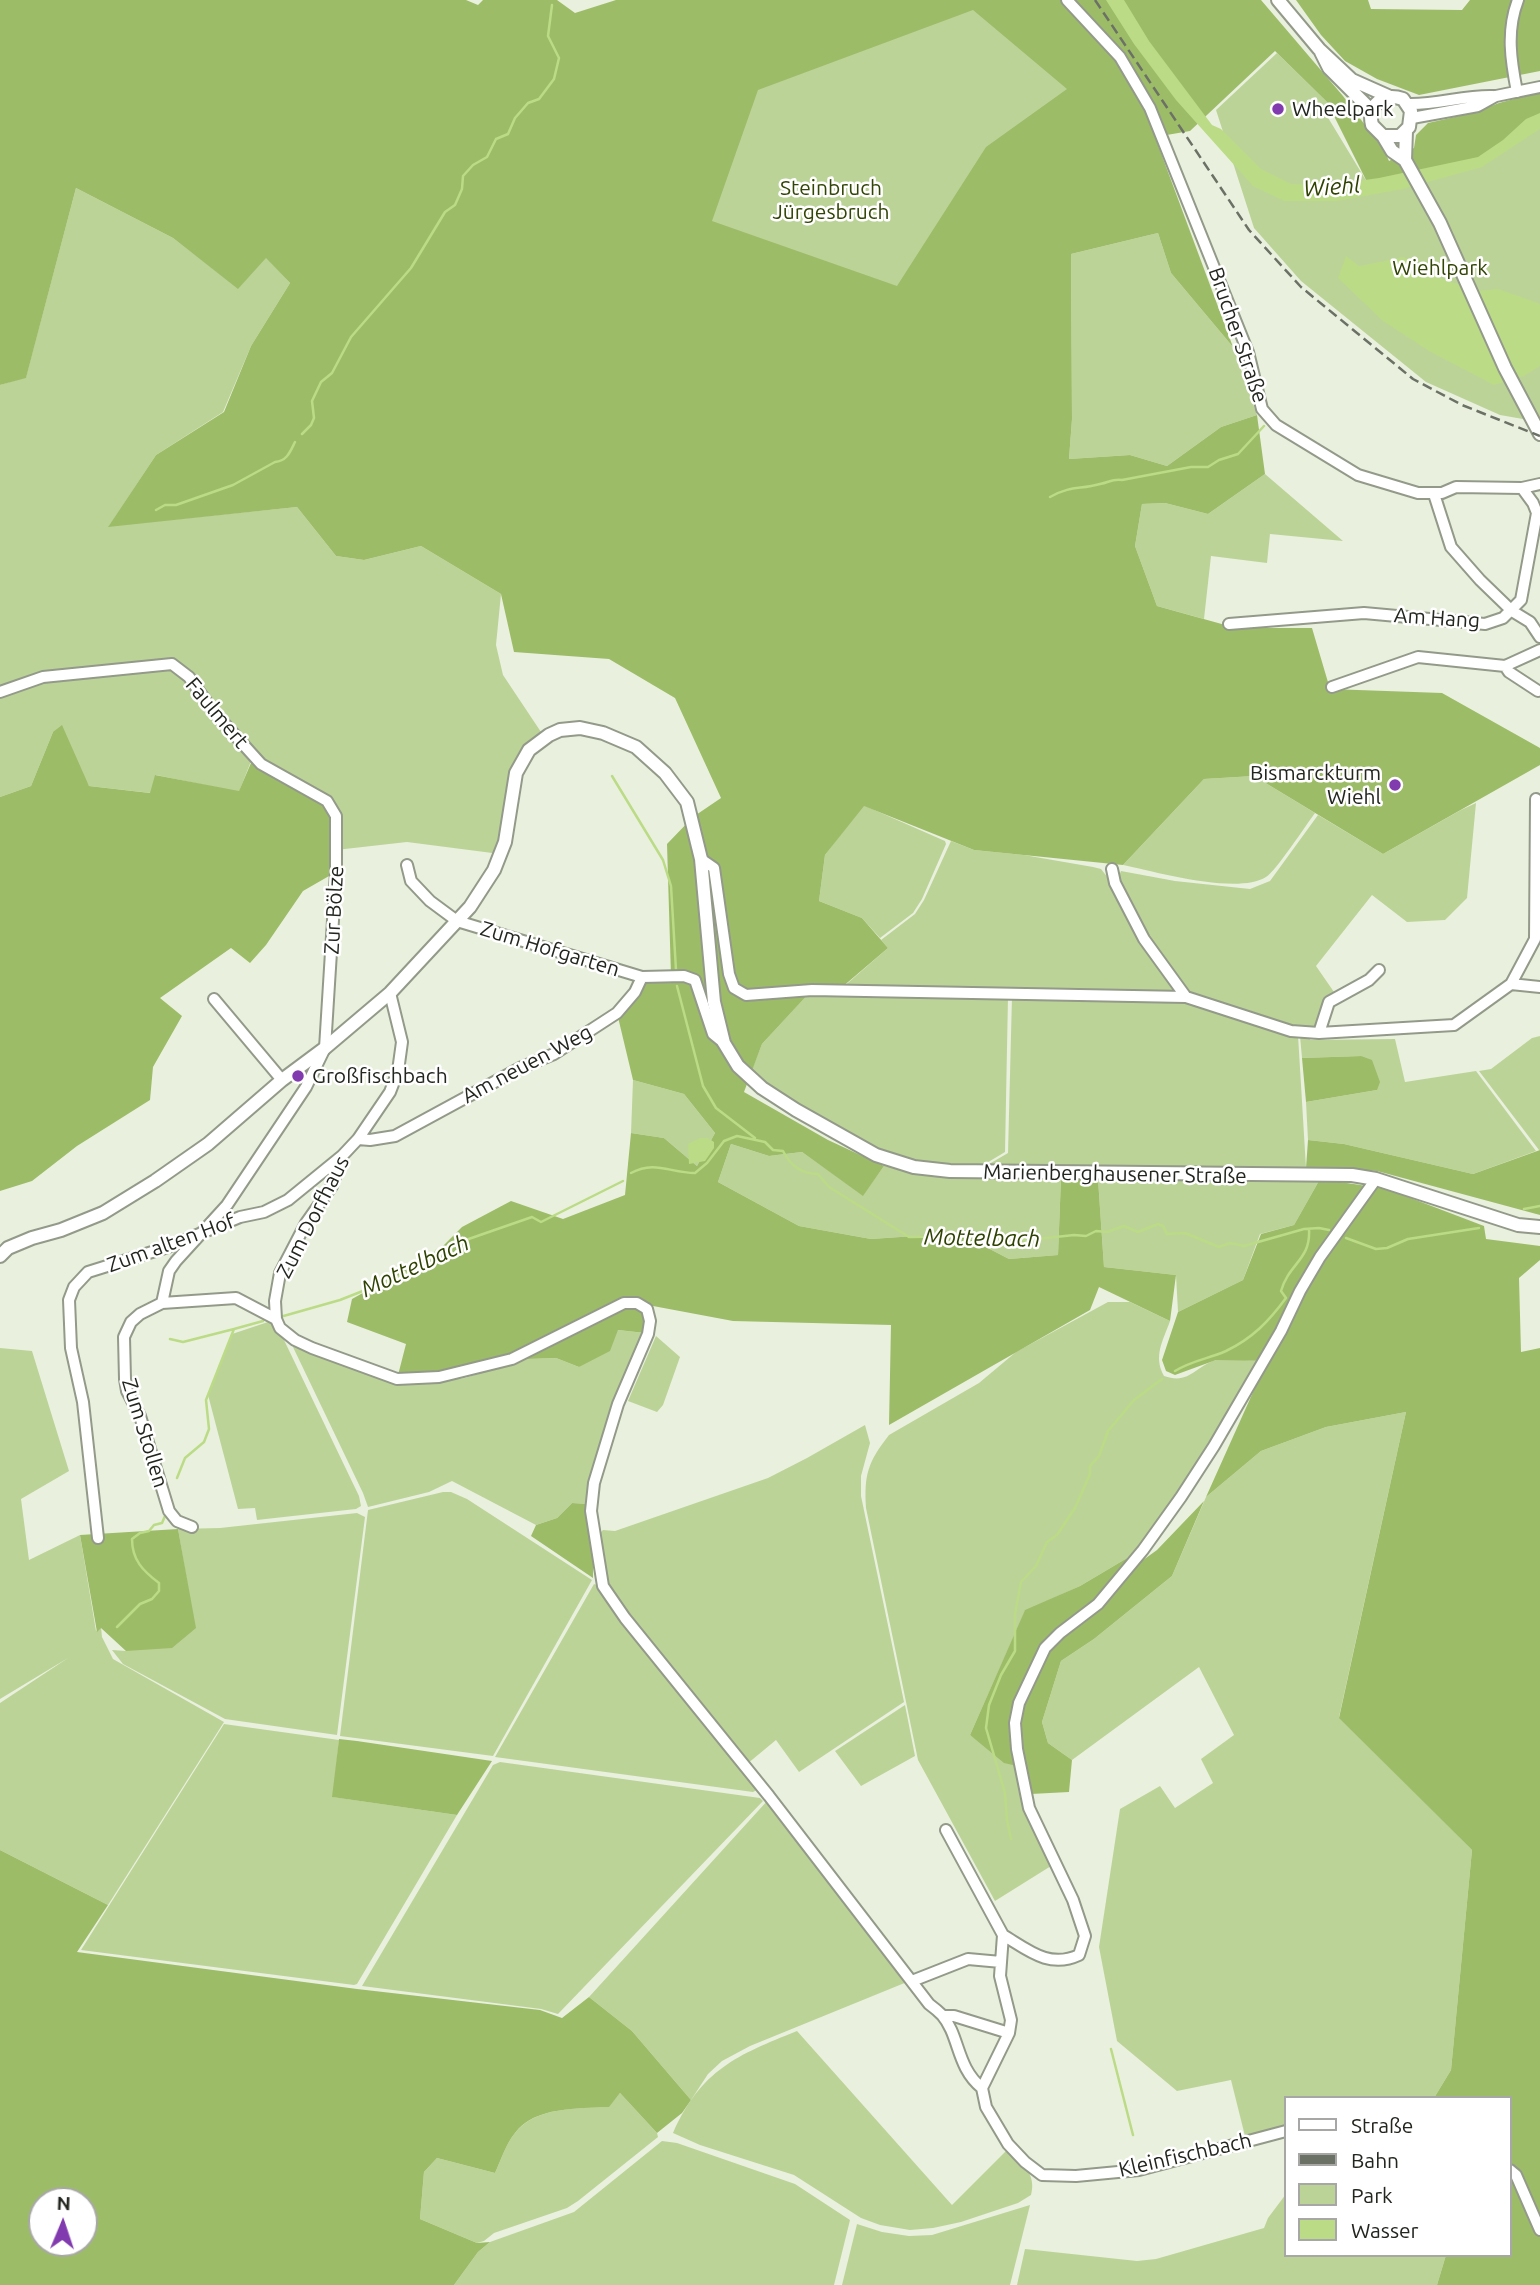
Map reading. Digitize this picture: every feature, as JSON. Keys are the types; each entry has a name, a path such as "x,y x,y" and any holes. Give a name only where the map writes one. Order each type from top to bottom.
{"main road":[{"path":"1278,0 1320,49 1352,80 1388,96 1403,99 1408,104 1412,118 1406,131 1405,160"},
{"path":"1320,49 1329,68 1372,111"},
{"path":"1388,96 1378,101 1372,111 1373,125 1392,151 1405,160 1440,223 1505,368 1540,434"},
{"path":"1383,136 1399,136 1406,131"},
{"path":"0,1256 8,1248 103,1213 155,1181 208,1144 390,993 470,907 494,870 505,842 516,773 529,750 559,730 580,728 603,733 636,747 665,773 687,802 701,859 714,1002 724,1043"},
{"name":"Marienberghausener Straße","path":"724,1043 737,1066 762,1088 876,1155 914,1167 987,1173 1341,1175 1376,1179 1518,1225 1540,1227"}],"street":[{"name":"Brucher Straße","path":"1068,0 1120,57 1150,108 1248,352 1262,409 1276,425 1358,475 1418,493 1443,493 1456,487 1522,488 1540,484"},
{"path":"1517,92 1510,57 1511,32 1518,0"},
{"path":"1408,104 1424,105 1477,96 1496,96 1540,86"},
{"path":"1412,118 1478,106 1496,96"},
{"name":"Am Hang","path":"1229,624 1364,613 1485,624 1503,618 1521,600 1536,513 1533,503 1522,488"},
{"path":"1434,494 1451,547 1512,611 1530,622 1540,637"},
{"path":"1332,687 1418,657 1505,666 1540,650"},
{"name":"Faulmert","path":"0,692 43,677 173,664 189,677 213,711 261,764 305,786"},
{"path":"1505,666 1509,672 1538,691"},
{"name":"Zur Bölze","path":"305,786 327,801 336,816 336,872 325,1048"},
{"path":"701,859 714,868 729,974 734,988 746,995 812,990 1186,997 1291,1031 1319,1033 1454,1025 1511,984 1535,939 1536,799"},
{"path":"407,865 411,881 430,901 457,921"},
{"path":"1112,869 1115,883 1144,939 1186,997"},
{"name":"Zum Hofgarten","path":"457,921 642,977"},
{"path":"1319,1033 1329,1002 1368,980 1379,970"},
{"path":"642,977 684,976 695,980 713,1034 724,1043"},
{"name":"Am neuen Weg","path":"358,1139 395,1136 522,1068 554,1054 617,1013 635,992 642,977"},
{"path":"1511,984 1540,986"},
{"name":"Zum Dorfhaus","path":"276,1319 275,1301 280,1273 306,1223 332,1186 342,1156 358,1139 390,1092 398,1070 402,1042 390,993"},
{"path":"214,999 282,1080"},
{"path":"162,1303 169,1271 227,1205 306,1087 325,1048"},
{"name":"Zum alten Hof","path":"98,1538 83,1402 71,1348 69,1300 74,1287 88,1272 168,1247 240,1217 264,1212 288,1200 342,1156"},
{"path":"946,1830 1003,1935 1039,1957 1065,1961 1079,1955 1084,1936 1073,1900 1030,1808 1017,1749 1015,1723 1024,1692 1045,1648 1098,1604 1143,1550 1181,1497 1281,1331 1320,1257 1376,1179"},
{"name":"Zum Stollen","path":"192,1527 177,1521 169,1511 140,1416 127,1391 124,1338 131,1322 140,1314 162,1303 236,1298 276,1319"},
{"path":"276,1319 280,1328 295,1340 397,1379 439,1377 512,1359 624,1303 637,1303 647,1309 650,1321 648,1334 618,1404 594,1483 591,1511 603,1586 625,1618 769,1796 929,2004 943,2015 1009,2033"},
{"path":"982,2088 1009,2033 1011,2020 1000,1976 1003,1935"},
{"path":"912,1981 968,1959 1001,1962"},
{"name":"Kleinfischbach","path":"943,2015 966,2068 973,2081 982,2088 986,2107 1008,2144 1042,2175 1139,2170 1284,2132"},
{"path":"1512,2172 1516,2175 1540,2230"}],"green space":[{"name":"Steinbruch Jürgesbruch","path":"751,0 1072,10 1063,251 880,394 570,84"},
{"name":"Wiehlpark","path":"1277,53 1327,102 1327,116 1367,182 1540,116 1540,422 1500,415 1426,382 1301,281 1254,228 1216,110"},
{"path":"76,188 173,238 238,288 266,257 290,283 251,346 223,412 156,455 109,526 297,507 336,556 364,560 421,546 501,594 496,645 503,675 545,738 516,773 500,854 407,842 336,850 253,756 239,792 156,775 151,793 89,786 53,732 31,786 0,797 0,385 26,377"},
{"path":"1158,233 1171,273 1233,347 1257,415 1221,427 1167,466 1130,455 1069,459 1072,419 1071,254"},
{"path":"1265,474 1343,541 1270,534 1267,563 1211,556 1204,619 1157,606 1135,546 1142,504 1165,503 1208,514"},
{"path":"1254,776 1315,813 1284,857 1266,877 1253,882 1217,883 1123,865 1204,779"},
{"path":"1476,803 1467,898 1445,920 1407,922 1372,895 1316,966 1334,992 1326,1000 1314,1030 1282,1026 1190,996 1147,938 1118,878 1121,871 1175,881 1250,889 1270,881 1318,815 1383,854"},
{"path":"863,805 945,841 946,844 913,913 880,938 862,918 819,901 825,855"},
{"path":"951,841 974,850 1024,855 1101,869 1113,884 1175,992 842,988 888,948 881,940 915,914"},
{"path":"809,993 1008,997 1005,1152 980,1167 930,1164 876,1151 776,1092 751,1072 762,1044"},
{"path":"1012,996 1190,1001 1298,1035 1306,1168 984,1167 1008,1153"},
{"path":"1300,1036 1311,1037 1310,1040 1395,1039 1405,1082 1476,1071 1536,1151 1473,1174 1344,1144 1308,1140 1306,1102 1377,1090 1361,1056 1302,1058"},
{"path":"1540,1036 1539,1150 1479,1071 1491,1069 1532,1038"},
{"path":"633,1080 684,1094 715,1133 697,1166 664,1138 631,1133"},
{"path":"731,1144 769,1156 802,1152 863,1195 884,1166 929,1173 1061,1178 1058,1255 1009,1259 959,1233 871,1239 799,1226 718,1182"},
{"path":"1098,1179 1320,1179 1294,1225 1260,1234 1243,1280 1178,1312 1176,1275 1104,1267"},
{"path":"1108,1302 1130,1302 1170,1321 1159,1355 1164,1376 1180,1378 1221,1359 1261,1361 1205,1455 1139,1551 1080,1586 1025,1611 970,1735 1017,1766 1051,1866 995,1901 918,1760 866,1508 867,1477 876,1453 889,1435 979,1383 1016,1352"},
{"path":"268,1322 274,1325 284,1340 359,1496 361,1506 356,1509 257,1520 255,1508 238,1509 208,1395 232,1334"},
{"path":"618,1330 645,1333 588,1504 572,1503 557,1518 536,1525 452,1481 429,1492 368,1507 292,1345 401,1383 426,1383 465,1378 527,1359 556,1358 579,1367"},
{"path":"656,1336 680,1357 663,1405 657,1412 628,1401"},
{"path":"0,1348 32,1351 69,1471 21,1499 29,1560 80,1535 96,1631 101,1627 102,1637 113,1659 224,1722 108,1905 0,1850 0,1703 68,1658 0,1699"},
{"path":"1406,1412 1339,1717 1472,1850 1451,2070 1435,2096 1284,2096 1284,2126 1245,2136 1231,2080 1177,2091 1117,2041 1099,1947 1120,1809 1160,1786 1175,1808 1213,1783 1201,1759 1234,1735 1199,1667 1072,1760 1048,1743 1042,1722 1061,1661 1094,1639 1172,1576 1206,1497 1261,1451 1326,1427"},
{"path":"865,1425 870,1443 861,1476 861,1496 904,1702 799,1772 776,1740 747,1764 632,1621 605,1581 597,1536 603,1530 615,1531 768,1478"},
{"path":"451,1492 467,1499 592,1580 493,1756 340,1736 368,1510"},
{"path":"357,1513 365,1517 337,1735 225,1719 123,1664 112,1650 126,1651 195,1628 178,1529 220,1528"},
{"path":"594,1584 599,1586 758,1785 757,1790 753,1792 495,1757"},
{"path":"905,1705 915,1756 861,1786 835,1751"},
{"path":"224,1724 339,1740 333,1797 457,1815 357,1984 81,1950"},
{"path":"500,1762 760,1798 763,1801 558,2014 541,2009 362,1986 493,1765"},
{"path":"768,1800 907,1982 750,2046 722,2061 708,2074 691,2100 632,2031 589,1997"},
{"path":"797,2031 952,2205 1009,2148 1030,2175 1031,2195 1018,2203 961,2222 933,2228 910,2230 880,2225 861,2218 794,2175 700,2145 673,2133 696,2094 723,2067 756,2048"},
{"path":"620,2093 658,2137 567,2208 494,2233 477,2243 420,2219 424,2172 437,2158 495,2173 509,2142 524,2124 546,2113 608,2107"},
{"path":"662,2141 677,2143 795,2184 850,2220 834,2285 454,2285 478,2252 490,2242 574,2212"},
{"path":"1284,2197 1284,2257 1445,2257 1437,2285 1017,2285 1025,2249 1137,2261 1156,2259 1264,2228"},
{"path":"1030,2205 1010,2285 842,2285 857,2224 882,2232 909,2236 932,2235"}],"shaded area":[{"path":"0,0 466,0 478,5 483,0 557,0 575,13 616,0 1261,0 1343,96 1384,150 1389,161 1414,148 1416,135 1428,123 1473,113 1540,92 1540,116 1495,150 1472,162 1367,182 1327,102 1275,51 1190,131 1155,137 1233,347 1171,273 1158,233 1071,254 1072,419 1069,459 1130,455 1167,466 1221,427 1257,415 1265,474 1208,514 1165,503 1142,504 1135,546 1157,606 1236,628 1312,628 1330,689 1442,693 1540,748 1540,765 1383,854 1254,776 1204,779 1123,865 974,850 864,806 825,855 819,901 862,918 888,948 834,994 814,983 812,990 762,1044 744,1092 828,1140 884,1166 863,1196 802,1152 769,1156 731,1144 718,1182 799,1226 871,1239 959,1233 1009,1259 1058,1255 1061,1178 1098,1179 1104,1267 1176,1275 1170,1321 1099,1287 1090,1310 889,1425 891,1325 733,1321 637,1303 511,1359 397,1379 406,1344 347,1322 352,1299 438,1251 462,1227 511,1201 563,1219 625,1195 631,1133 664,1138 697,1166 715,1133 684,1094 633,1080 617,1013 642,977 671,976 667,844 693,817 721,798 675,698 609,659 514,652 501,594 421,546 364,560 336,556 297,507 108,527 156,455 224,412 251,346 290,283 266,258 238,289 173,238 76,188 26,378 0,385","holes":["973,10 1067,89 986,147 897,286 712,221 758,90"]},
{"path":"1296,0 1368,0 1371,9 1462,10 1470,0 1540,0 1540,71 1419,95 1377,79 1345,61 1321,35"},
{"path":"62,725 89,786 150,793 155,775 239,791 254,756 305,786 336,816 336,872 303,891 266,945 250,963 231,948 160,998 182,1016 153,1067 150,1100 77,1146 32,1181 0,1191 0,797 31,786 53,732"},
{"path":"1361,1056 1372,1060 1380,1082 1377,1090 1306,1102 1302,1058"},
{"path":"1308,1140 1344,1144 1473,1174 1540,1150 1540,1215 1377,1171 1335,1167 1306,1168"},
{"path":"1320,1179 1387,1189 1484,1226 1486,1239 1540,1246 1540,1260 1519,1278 1521,1352 1540,1348 1540,2223 1512,2169 1512,2096 1435,2096 1451,2070 1472,1850 1339,1718 1406,1412 1326,1427 1261,1451 1206,1497 1267,1361 1216,1360 1175,1375 1166,1371 1162,1360 1178,1312 1243,1280 1261,1234 1294,1225"},
{"path":"627,1307 641,1310 646,1317 645,1333 618,1330 610,1351 579,1367 556,1358 527,1359 534,1350"},
{"path":"1204,1501 1172,1576 1094,1639 1061,1661 1042,1722 1048,1743 1072,1760 1069,1792 1031,1794 1022,1757 1019,1714 1049,1647 1132,1568 1157,1550"},
{"path":"572,1503 588,1504 593,1578 531,1536 536,1525 557,1518"},
{"path":"178,1529 196,1628 172,1648 126,1651 101,1628 97,1632 80,1535"},
{"path":"1139,1551 1097,1602 1068,1620 1039,1649 1019,1696 1017,1766 1004,1763 970,1735 1025,1610 1080,1586"},
{"path":"339,1739 492,1761 457,1815 332,1797"},
{"path":"0,1850 108,1905 77,1952 540,2010 562,2018 589,1997 632,2031 691,2100 682,2113 657,2133 620,2093 609,2107 546,2113 524,2124 506,2147 495,2173 437,2158 424,2172 420,2219 477,2243 490,2242 478,2252 454,2285 0,2285"},
{"path":"1512,2178 1540,2235 1540,2285 1437,2285 1445,2257 1512,2257"}],"water":[{"name":"Wiehl","path":"1106,0 1124,0 1149,41 1212,125 1221,129 1261,169 1291,184 1329,185 1379,178 1478,157 1503,140 1526,119 1540,113 1540,129 1482,167 1403,189 1337,201 1284,201 1253,186 1176,100 1134,44"},
{"path":"1346,256 1359,266 1404,257 1436,277 1479,291 1498,289 1538,303 1540,366 1524,376 1494,385 1429,351 1383,321 1338,278"},
{"path":"700,1138 708,1138 714,1142 714,1148 705,1161 689,1164 688,1144"}],"waterway":[{"path":"302,434 314,418 312,401 321,382 332,373 351,337 411,268 445,212 455,205 462,189 463,176 473,165 487,157 496,139 508,134 515,118 528,103 539,99 554,79 559,58 548,36 552,5"},
{"path":"1050,497 1070,489 1113,480 1191,467 1208,467 1238,454 1264,426"},
{"path":"156,510 233,485 282,460 295,442"},
{"path":"612,776 663,860 671,886 676,970"},
{"path":"677,986 703,1086 716,1108 755,1138"},
{"name":"Mottelbach","path":"631,1173 655,1167 695,1173 707,1163 724,1141 737,1136 765,1142 773,1150 783,1151 797,1168 818,1174 829,1187 909,1237 986,1236 998,1241 1028,1240 1086,1236 1096,1231 1107,1232 1124,1226 1138,1232 1158,1224 1163,1226 1167,1234 1185,1233 1219,1247 1230,1243 1244,1246 1304,1229 1329,1230"},
{"name":"Mottelbach","path":"280,1317 340,1300 426,1266 437,1250 532,1217 541,1222 623,1181"},
{"name":"Mottelbach","path":"1524,1209 1540,1206"},
{"name":"Mottelbach","path":"1346,1238 1376,1249 1387,1248 1408,1239 1479,1228"},
{"path":"1175,1371 1236,1346 1267,1321 1286,1298 1281,1291 1307,1248 1309,1229"},
{"name":"Mottelbach","path":"177,1478 185,1458 204,1442 209,1429 206,1400 234,1329 263,1321"},
{"path":"170,1339 183,1342 234,1329"},
{"path":"1011,1839 1005,1793 986,1728 989,1705 1001,1675 1015,1651 1015,1614 1021,1582 1036,1566 1047,1542 1057,1535 1075,1508 1090,1474 1090,1466 1099,1456 1108,1431 1134,1400 1162,1379"},
{"path":"117,1627 140,1604 152,1599 159,1591 159,1583 136,1559 132,1539 162,1523 165,1516"},
{"path":"1111,2049 1133,2135"}],"railway":[{"path":"1095,0 1249,230 1301,287 1413,379 1462,405 1540,436"}],"place":[{"name":"Wheelpark","path":"1278,109"},
{"name":"Bismarckturm Wiehl","path":"1395,785"},
{"name":"Großfischbach","path":"298,1076"}]}
